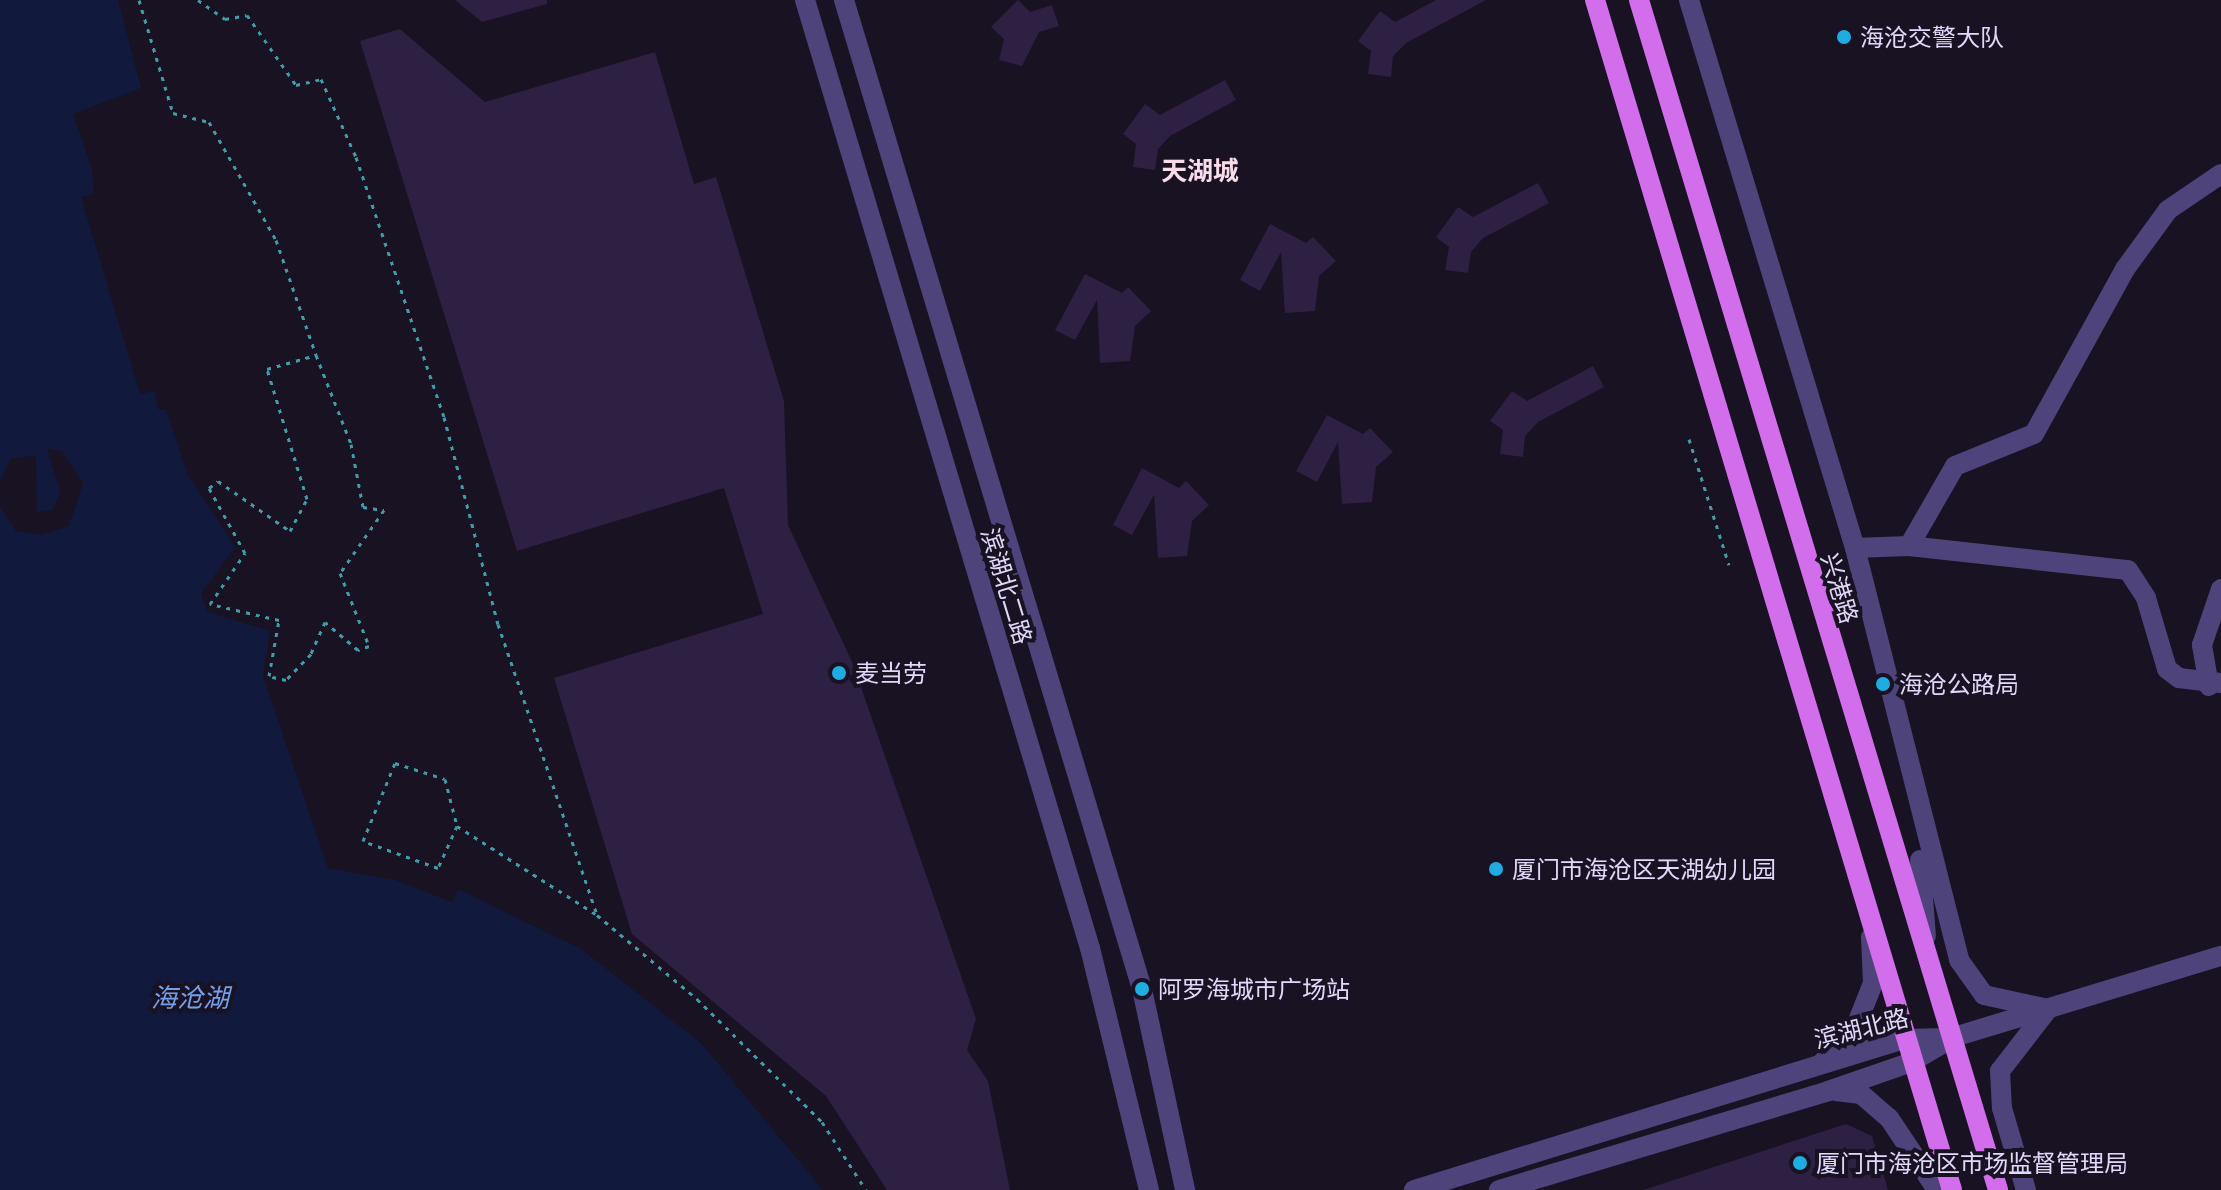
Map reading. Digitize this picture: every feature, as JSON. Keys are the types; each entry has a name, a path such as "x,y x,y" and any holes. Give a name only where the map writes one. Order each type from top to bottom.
{"main road":[{"path":"1595,0 1871,937 1952,1190"},
{"name":"兴港路","path":"1639,0 1998,1190"}],"street":[{"name":"滨湖北二路","path":"805,0 1090,948 1149,1190"},
{"name":"滨湖北二路","path":"844,0 1142,989 1185,1190"},
{"path":"1689,0 1855,548 1959,960 1984,995 2048,1009"},
{"path":"1909,546 1955,466 2034,434 2125,269 2168,210 2221,174"},
{"path":"1855,548 1909,546 2128,570 2146,598 2167,669 2215,684"},
{"path":"2215,684 2202,645 2221,589"},
{"path":"1914,786 1927,952"},
{"path":"1820,1065 1856,1026 1873,983 1871,937"},
{"path":"1954,1037 2221,956"},
{"path":"2026,1190 2000,1071 2048,1009"},
{"name":"滨湖北路","path":"1414,1190 1904,1039 1954,1037"},
{"name":"滨湖北路","path":"1499,1190 1554,1182 1828,1091 1909,1063 1954,1037"},
{"path":"1828,1091 1861,1094 1889,1118 1905,1148 1937,1190"},
{"path":"1905,1148 1917,1190"},
{"path":"1544,1151 1554,1182"},
{"path":"2016,1155 2018,1190"}],"path":[{"path":"139,0 173,113 209,122 276,240 351,444 363,507 384,510 340,573 369,646 358,650 325,622 311,654 286,680 269,676 279,620 210,604 245,553 209,488 218,481 290,531 307,499 267,369 316,355"},
{"path":"198,0 225,19 247,15 296,85 321,79 356,157 444,417 498,624 597,915"},
{"path":"1689,439 1729,565"},
{"path":"457,826 438,868 363,841 395,763 445,779 457,826 597,915 697,999 822,1122 866,1190"}],"water":[{"name":"海沧湖","path":"0,0 118,0 141,88 73,114 92,169 94,193 81,197 140,394 154,391 159,410 166,410 187,473 235,547 201,594 208,612 270,631 263,676 328,868 395,880 452,902 458,889 581,949 701,1043 823,1190 0,1190 0,507 16,531 40,535 69,526 83,483 62,451 47,448 60,492 53,510 37,512 36,456 11,458 0,481"}],"building":[{"path":"455,0 547,0 547,4 482,22"},
{"path":"1018,0 1030,12 1052,5 1059,26 1039,32 1022,66 999,60 1004,39 991,27"},
{"path":"1436,0 1486,0 1406,43 1393,56 1391,77 1368,74 1371,51 1358,41 1380,11 1395,22"},
{"path":"400,29 485,102 655,52 694,184 716,177 784,401 788,525 853,664 976,1019 967,1050 988,1081 1010,1190 887,1190 826,1096 632,934 554,678 763,614 724,488 517,551 360,41"},
{"path":"1225,80 1236,100 1170,136 1158,149 1155,170 1133,167 1136,144 1123,134 1145,104 1160,115"},
{"path":"1538,183 1549,203 1483,238 1471,252 1468,273 1445,270 1449,247 1436,237 1458,207 1473,217"},
{"path":"1270,224 1306,243 1313,237 1336,261 1319,276 1315,311 1285,313 1281,252 1260,291 1240,280"},
{"path":"1085,274 1122,293 1128,287 1151,311 1135,326 1130,361 1100,363 1097,300 1075,340 1055,330"},
{"path":"1593,366 1604,387 1538,422 1525,436 1523,457 1500,454 1503,430 1490,421 1512,391 1527,401"},
{"path":"1327,415 1363,434 1370,428 1393,452 1376,467 1372,502 1342,504 1338,442 1317,482 1296,471"},
{"path":"1142,468 1179,488 1186,481 1209,505 1192,521 1187,556 1158,558 1154,495 1132,535 1113,525"},
{"name":"厦门市海沧区市场监督管理局","path":"1846,1124 1872,1136 1888,1190 1643,1190"}],"place":[{"name":"海沧交警大队","path":"1844,37"},
{"name":"麦当劳","path":"839,673"},
{"name":"海沧公路局","path":"1883,684"},
{"name":"厦门市海沧区天湖幼儿园","path":"1496,869"},
{"name":"阿罗海城市广场站","path":"1142,989"},
{"name":"厦门市海沧区市场监督管理局","path":"1800,1163"}],"district":[{"name":"天湖城","path":"1200,171"}]}
